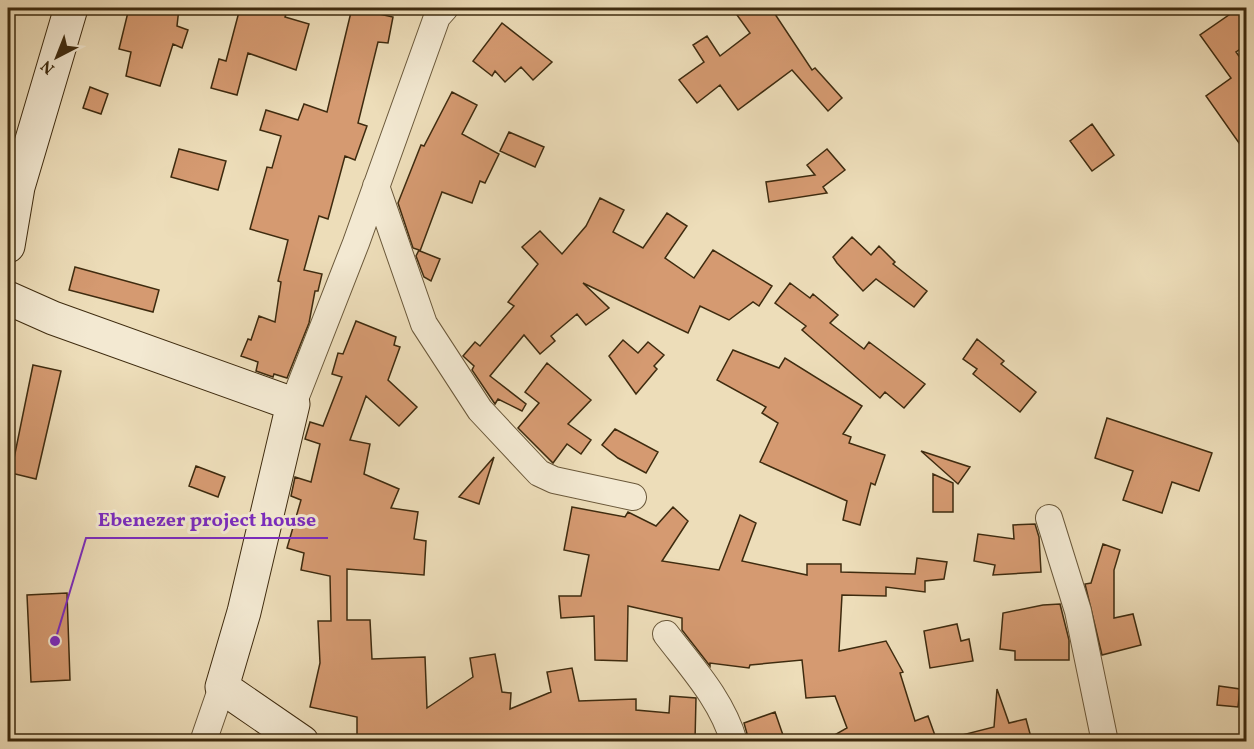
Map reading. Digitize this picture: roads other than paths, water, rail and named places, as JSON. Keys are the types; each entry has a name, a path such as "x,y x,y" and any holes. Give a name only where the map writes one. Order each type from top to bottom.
{"street":[{"path":"203,741 222,687 243,612 293,404 437,17 443,8"},
{"path":"8,246 18,187 65,9"},
{"path":"376,186 424,324 480,410 538,473 554,480 633,497"},
{"path":"8,298 64,322 293,404"},
{"path":"1049,518 1078,610 1105,741"},
{"path":"666,634 708,689 727,719 734,741"},
{"path":"222,687 302,741"}],"place":[{"name":"Ebenezer project house","path":"55,641"}]}
